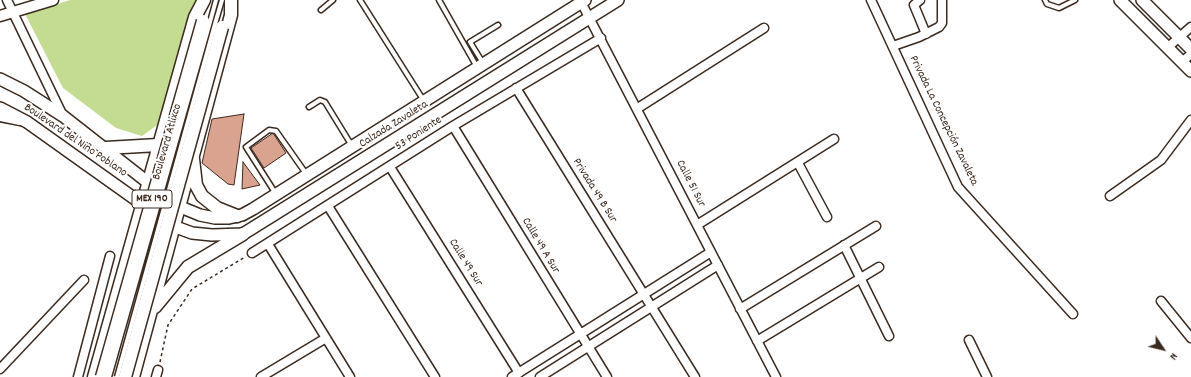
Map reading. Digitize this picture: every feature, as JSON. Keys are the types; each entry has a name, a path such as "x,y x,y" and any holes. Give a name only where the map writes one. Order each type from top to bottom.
{"main road":[{"path":"94,377 195,17 204,0"},
{"name":"Boulevard Atlixco","path":"102,377 206,21 208,0"},
{"path":"134,377 178,206 193,159 231,15 230,0"},
{"name":"Boulevard Atlixco","path":"125,377 219,25 230,0"},
{"name":"Calzada Zavaleta","path":"242,234 618,0"},
{"path":"1120,0 1191,71"},
{"path":"1142,0 1191,49"},
{"name":"Calzada Zavaleta","path":"178,206 207,217 222,218 237,216 253,209 582,1"},
{"name":"Boulevard del Niño Poblano","path":"0,79 24,91 63,116 106,148 178,206"},
{"name":"Boulevard del Niño Poblano","path":"0,108 27,122 173,226"},
{"path":"106,148 158,145"},
{"path":"158,145 161,155 167,162 181,164 193,159"},
{"path":"193,159 196,185 202,196 217,208 237,216"},
{"path":"173,226 199,234 242,234"},
{"path":"151,311 188,267 242,234"},
{"path":"130,246 149,245 166,255"}],"street":[{"path":"7,0 63,116"},
{"path":"0,16 53,0"},
{"name":"Privada La Concepción Zavaleta","path":"871,0 958,187 1073,314"},
{"path":"920,0 914,5 926,34"},
{"path":"893,46 926,34 939,27 942,23 942,0"},
{"name":"Calle 51 Sur","path":"582,1 776,377"},
{"path":"1167,48 1191,27"},
{"path":"638,108 764,28"},
{"name":"53 Poniente","path":"252,253 453,126 601,38"},
{"path":"1182,62 1191,54"},
{"name":"Privada 49 B Sur","path":"516,88 695,377"},
{"path":"0,116 27,122"},
{"path":"1110,196 1160,160 1191,120"},
{"name":"Calle 49 A Sur","path":"453,126 607,377"},
{"path":"698,225 834,139"},
{"path":"798,163 827,217"},
{"name":"Calle 49 Sur","path":"390,167 515,375"},
{"path":"328,206 435,377"},
{"path":"740,308 876,226"},
{"path":"268,244 350,377"},
{"path":"844,245 888,336"},
{"path":"515,375 711,252"},
{"path":"78,377 110,256"},
{"path":"540,377 718,265"},
{"path":"757,342 860,277 879,267"},
{"path":"0,369 84,280"},
{"path":"1161,302 1191,338"},
{"path":"261,377 326,338"},
{"path":"969,340 988,377"}],"lane":[{"path":"109,377 206,21 216,0"},
{"path":"116,377 219,25 222,0"},
{"path":"321,10 333,0"},
{"path":"360,0 424,102"},
{"path":"439,0 464,45 481,66"},
{"path":"1045,0 1047,4 1059,8 1075,0"},
{"path":"464,45 498,25"},
{"path":"470,42 481,66"},
{"path":"309,107 320,100 325,102 352,147"},
{"path":"277,194 246,147 269,130 276,131 307,175"}],"path":[{"path":"157,374 168,325 192,289 252,253"}],"green space":[{"path":"70,0 196,0 160,123 142,136 116,128 63,88 25,14"}],"building":[{"path":"244,114 234,185 228,184 202,163 212,119"},
{"path":"273,133 286,153 264,168 251,148"},
{"path":"243,162 260,185 242,189"}]}
